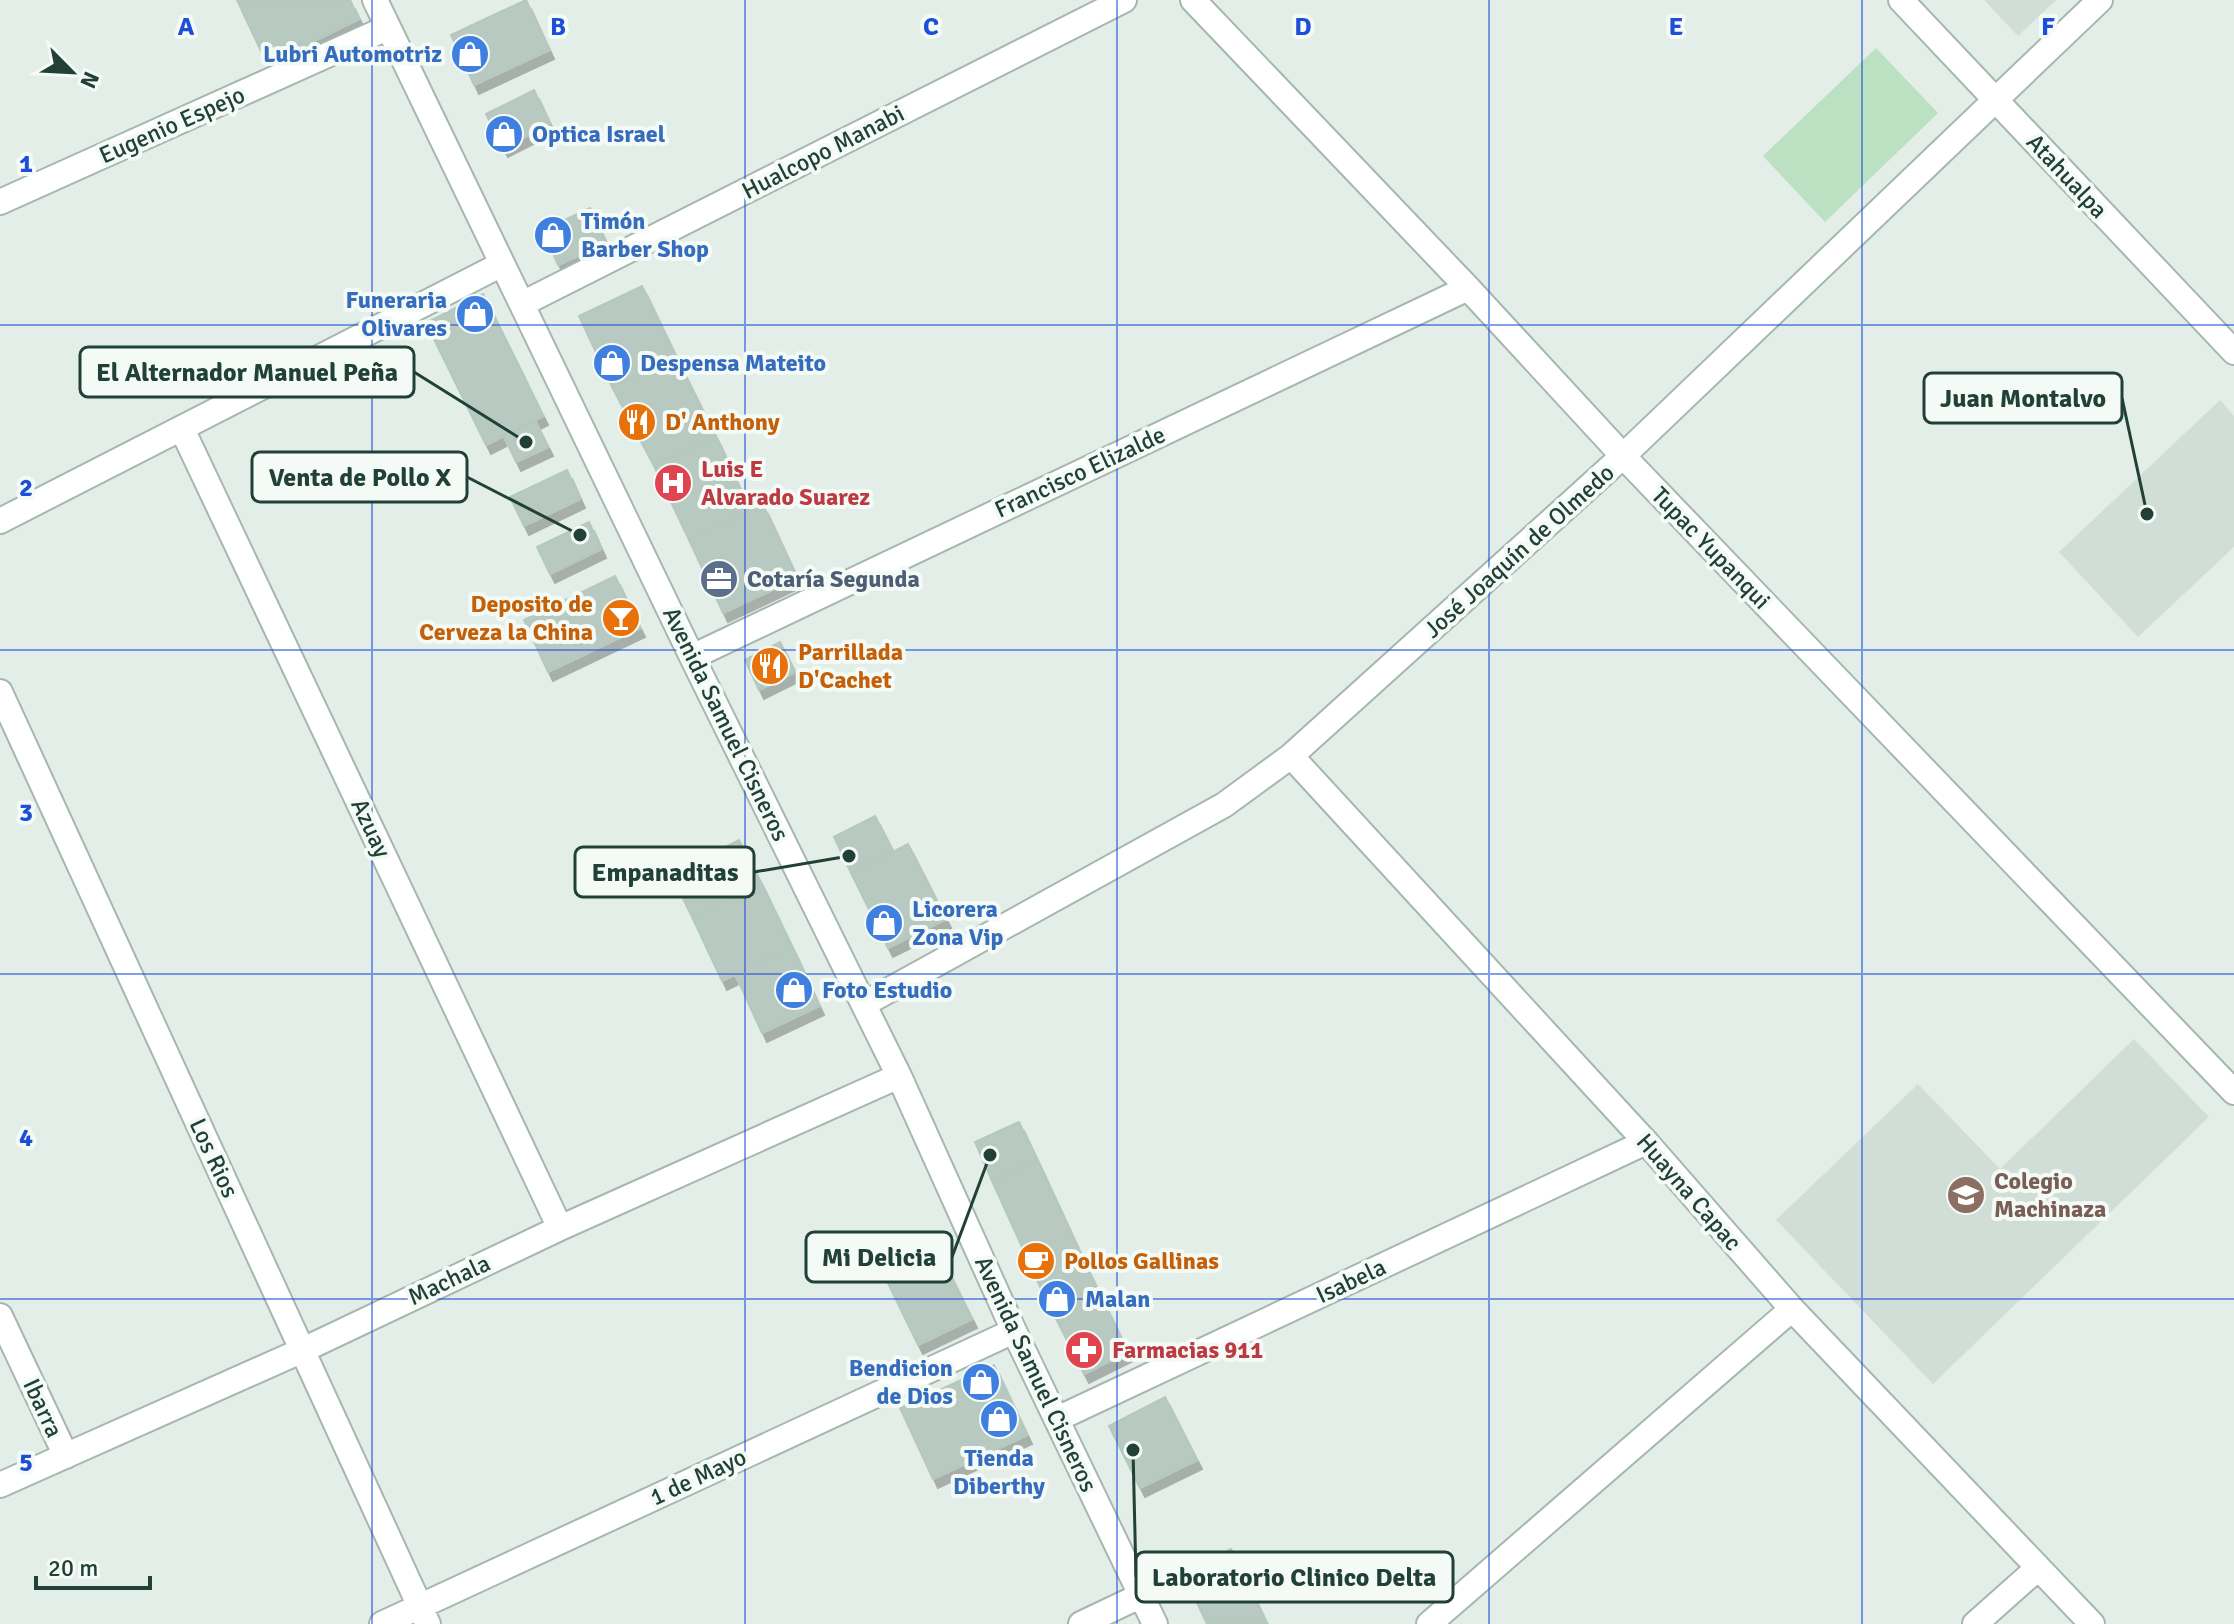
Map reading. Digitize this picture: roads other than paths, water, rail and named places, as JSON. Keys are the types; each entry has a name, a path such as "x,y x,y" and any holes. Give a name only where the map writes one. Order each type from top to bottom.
{"street":[{"name":"Avenida Samuel Cisneros","path":"375,0 692,657 899,1076 1014,1331 1155,1624"},
{"name":"Hualcopo Manabi","path":"522,304 1124,0"},
{"name":"Tupac Yupanqui","path":"1193,0 1468,288 1623,456 2234,1092"},
{"name":"Atahualpa","path":"1901,0 2234,352"},
{"name":"José Joaquín de Olmedo","path":"864,1004 1224,805 1291,756 1623,456 2100,0"},
{"name":"Eugenio Espejo","path":"0,202 387,28"},
{"path":"0,521 502,264"},
{"name":"Francisco Elizalde","path":"692,657 1468,288"},
{"name":"Azuay","path":"182,429 560,1228"},
{"name":"Los Rios","path":"0,692 424,1615"},
{"name":"Huayna Capac","path":"1291,756 1646,1142 1792,1309 2092,1624"},
{"name":"Machala","path":"0,1485 303,1350 560,1228 899,1076"},
{"name":"Isabela","path":"1057,1419 1646,1142"},
{"path":"1429,1624 1792,1309"},
{"name":"Ibarra","path":"0,1316 66,1456"},
{"name":"1 de Mayo","path":"382,1624 424,1615 1014,1331"},
{"path":"1975,1624 2038,1568"},
{"path":"1081,1624 1142,1595"}],"place":[{"name":"Lubri Automotriz","path":"470,54"},
{"name":"Optica Israel","path":"504,134"},
{"name":"Timón Barber Shop","path":"553,235"},
{"name":"Funeraria Olivares","path":"475,314"},
{"name":"Despensa Mateito","path":"612,363"},
{"name":"D' Anthony","path":"637,422"},
{"name":"El Alternador Manuel Peña","path":"526,442"},
{"name":"Luis E Alvarado Suarez","path":"673,483"},
{"name":"Juan Montalvo","path":"2147,514"},
{"name":"Venta de Pollo X","path":"580,535"},
{"name":"Cotaría Segunda","path":"719,579"},
{"name":"Deposito de Cerveza la China","path":"621,618"},
{"name":"Parrillada D'Cachet","path":"770,666"},
{"name":"Empanaditas","path":"849,856"},
{"name":"Licorera Zona Vip","path":"884,923"},
{"name":"Foto Estudio","path":"794,990"},
{"name":"Mi Delicia","path":"990,1155"},
{"name":"Colegio Machinaza","path":"1966,1195"},
{"name":"Pollos Gallinas","path":"1036,1261"},
{"name":"Malan","path":"1057,1299"},
{"name":"Farmacias 911","path":"1084,1350"},
{"name":"Bendicion de Dios","path":"981,1382"},
{"name":"Tienda Diberthy","path":"999,1419"},
{"name":"Laboratorio Clinico Delta","path":"1133,1450"}]}
